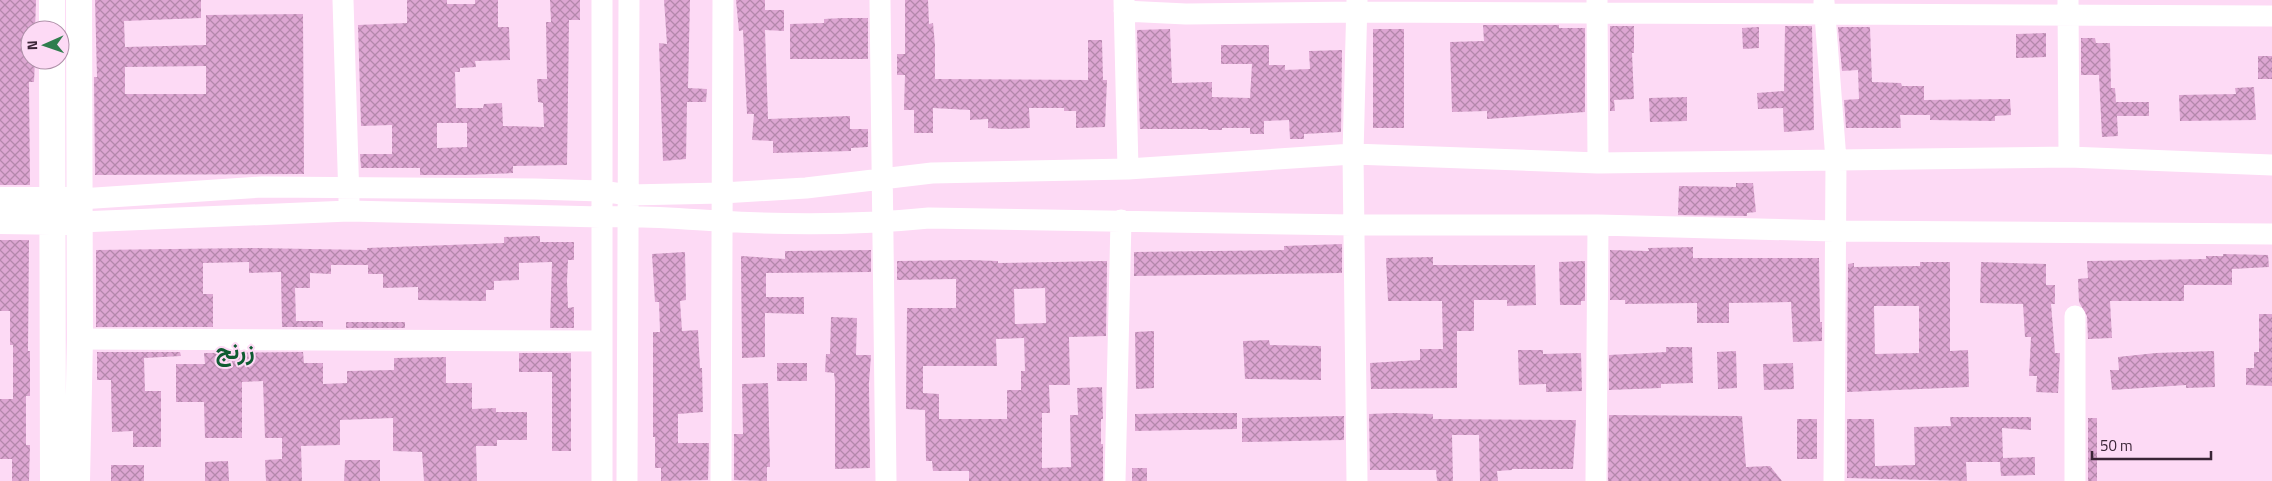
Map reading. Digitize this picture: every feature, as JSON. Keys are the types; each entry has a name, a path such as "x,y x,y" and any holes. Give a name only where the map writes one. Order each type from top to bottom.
{"main road":[{"path":"52,0 52,20"},
{"path":"77,481 80,340 79,0"},
{"path":"52,70 53,481"},
{"path":"0,200 52,212"},
{"path":"0,221 52,212 80,210"}],"street":[{"path":"343,0 349,211"},
{"path":"602,0 602,481"},
{"path":"627,481 629,0"},
{"path":"721,481 723,0"},
{"path":"880,0 886,481"},
{"path":"1128,169 1124,6 1186,14 1357,6 2067,8 2272,16"},
{"path":"1357,6 1353,154 1357,481"},
{"path":"1598,7 1598,163"},
{"path":"1824,7 1836,160 1834,231 1834,481"},
{"path":"2067,8 2069,157"},
{"path":"80,210 349,211 601,217 629,205 722,193 806,188 881,177 932,173 1128,169 1353,154 1598,163 2069,157 2272,164"},
{"path":"80,210 262,187 601,191 629,205 721,222 884,223 929,218 1353,225 1598,225 1834,231 2272,234"},
{"path":"1114,481 1121,220"},
{"path":"1596,481 1598,225"},
{"path":"2075,481 2076,316"},
{"path":"80,340 601,341"}],"building":[{"path":"0,0 36,0 35,20 20,20 20,70 35,70 34,82 29,82 30,185 0,185"},
{"path":"95,0 201,0 201,18 124,21 125,47 206,45 206,15 303,14 304,174 95,175 94,77 97,77","holes":["206,66 206,94 125,94 125,67"]},
{"path":"407,0 447,0 447,4 475,4 475,0 498,0 498,27 509,27 510,60 475,61 476,67 460,68 460,72 455,72 456,108 483,108 484,104 502,103 503,126 544,127 543,103 538,102 537,79 547,79 546,22 551,22 550,0 580,0 580,20 569,20 567,165 513,166 513,173 466,175 420,175 420,168 361,168 360,154 392,154 392,125 361,126 358,25 407,23","holes":["437,123 467,123 467,147 437,148"]},
{"path":"664,0 690,0 688,88 707,89 706,102 687,102 686,159 663,161 659,43 667,44"},
{"path":"736,0 765,0 765,10 784,10 784,31 765,30 768,119 850,116 850,129 868,129 868,147 851,148 851,151 773,153 773,141 752,140 754,114 747,114 743,30 739,31"},
{"path":"905,0 928,0 929,24 933,23 935,45 935,79 1088,80 1088,40 1102,40 1103,80 1107,80 1105,127 1076,128 1076,111 1064,111 1064,108 1029,108 1030,128 1004,129 988,128 988,119 970,120 970,110 933,108 933,133 914,133 914,110 904,110 905,75 897,75 897,54 905,54"},
{"path":"868,18 868,59 790,59 790,24 824,23 824,19"},
{"path":"1483,25 1559,25 1559,28 1585,28 1585,112 1487,119 1487,111 1452,112 1450,42 1484,41"},
{"path":"1610,26 1634,26 1634,53 1632,53 1634,99 1614,100 1615,111 1610,111"},
{"path":"1785,26 1812,26 1814,130 1784,132 1783,108 1758,109 1757,93 1784,91"},
{"path":"1759,27 1759,48 1743,49 1742,28"},
{"path":"1838,27 1870,27 1872,82 1901,83 1902,86 1924,86 1924,100 2010,99 2011,115 1995,116 1995,121 1930,120 1930,115 1900,115 1901,128 1846,128 1844,100 1859,99 1858,70 1842,71"},
{"path":"1170,29 1172,83 1212,82 1212,97 1250,98 1252,64 1221,64 1221,45 1269,45 1269,65 1285,65 1285,70 1310,69 1309,51 1342,50 1341,132 1304,134 1304,139 1290,139 1289,120 1264,121 1264,134 1250,134 1250,128 1222,128 1222,130 1140,129 1137,30"},
{"path":"1373,29 1404,29 1404,128 1373,128"},
{"path":"2046,33 2046,57 2016,58 2016,34"},
{"path":"2081,38 2095,38 2096,43 2110,43 2111,88 2115,88 2116,102 2149,102 2149,116 2117,116 2118,136 2102,137 2099,75 2081,75"},
{"path":"2258,56 2272,56 2272,79 2258,79"},
{"path":"2254,87 2256,120 2180,121 2179,95 2236,94 2235,88"},
{"path":"1687,97 1687,121 1650,122 1649,98"},
{"path":"1736,183 1753,183 1756,212 1747,213 1747,216 1678,215 1679,186 1736,187"},
{"path":"540,236 540,242 574,242 574,260 568,260 567,281 568,308 574,307 574,328 550,328 552,262 519,263 519,280 494,281 494,290 486,290 486,301 418,300 418,287 383,288 383,274 368,274 368,265 331,265 331,274 310,273 310,288 295,288 296,321 323,321 323,327 282,327 281,272 249,273 249,262 203,263 203,294 213,294 213,327 96,327 96,250 253,248 367,250 367,248 504,243 504,237"},
{"path":"0,240 29,240 28,351 30,351 30,396 26,396 26,445 30,445 29,481 12,481 12,459 0,459 0,399 13,399 13,345 10,345 10,311 0,311"},
{"path":"1342,244 1342,273 1134,276 1134,252 1284,250 1284,246"},
{"path":"1693,247 1693,258 1819,258 1822,341 1793,342 1791,302 1729,303 1729,323 1697,323 1697,303 1625,304 1625,300 1610,300 1610,250 1649,251 1648,248"},
{"path":"871,250 871,272 766,273 766,297 804,297 804,314 765,313 765,357 742,358 741,256 785,259 785,251"},
{"path":"685,252 686,300 680,301 682,331 698,330 700,368 702,368 703,412 678,414 678,443 709,443 708,480 661,481 661,468 655,468 655,437 653,437 653,332 660,332 659,302 655,302 652,254"},
{"path":"2223,254 2268,255 2269,267 2232,269 2232,285 2184,285 2184,301 2110,301 2112,338 2088,339 2087,316 2079,302 2078,279 2088,278 2087,261 2206,259 2206,256 2223,256"},
{"path":"1433,257 1433,265 1535,265 1536,305 1507,306 1507,300 1474,300 1474,331 1457,331 1457,388 1371,389 1370,363 1420,360 1420,349 1443,349 1442,301 1388,301 1386,258"},
{"path":"969,260 998,261 998,263 1107,261 1106,336 1069,337 1070,385 1049,385 1050,413 1042,413 1042,468 1071,467 1070,415 1078,415 1077,388 1102,387 1103,419 1101,419 1101,444 1103,444 1103,481 969,481 969,471 933,471 932,461 926,461 925,410 906,409 907,308 956,308 956,279 897,280 897,261","holes":["1045,288 1046,323 1015,324 1014,289","1024,338 1025,371 1021,371 1021,390 1007,390 1007,419 939,419 939,394 923,393 923,366 997,366 996,339"]},
{"path":"1585,261 1585,301 1581,301 1581,305 1560,305 1559,262"},
{"path":"1920,262 1950,262 1950,351 1968,350 1969,387 1847,392 1848,264 1854,263 1854,267 1920,266","holes":["1874,306 1919,306 1919,353 1875,354"]},
{"path":"1981,262 2046,264 2046,285 2055,285 2055,304 2051,304 2055,353 2060,353 2058,393 2036,392 2037,376 2029,376 2031,337 2025,337 2023,304 1980,303"},
{"path":"2259,314 2272,314 2272,386 2246,385 2246,368 2254,368 2254,352 2259,352"},
{"path":"831,317 857,318 856,355 871,355 869,383 870,468 835,469 835,382 834,373 825,372 826,354 830,354"},
{"path":"346,322 405,322 405,328 346,328"},
{"path":"1154,331 1154,388 1136,389 1135,332"},
{"path":"1269,340 1270,345 1321,346 1321,380 1245,379 1243,341"},
{"path":"1666,347 1692,347 1693,383 1661,384 1661,388 1609,390 1609,355 1666,352"},
{"path":"1518,350 1543,350 1543,354 1581,353 1582,391 1546,392 1546,384 1519,385"},
{"path":"1736,351 1737,388 1718,389 1717,352"},
{"path":"2214,351 2215,387 2186,388 2186,385 2112,390 2110,370 2119,370 2118,357 2156,353"},
{"path":"97,352 180,352 181,356 144,358 145,391 161,391 161,447 133,447 133,431 112,432 111,380 97,380"},
{"path":"303,352 304,363 323,363 323,384 347,383 347,371 394,370 394,358 446,357 446,383 472,383 472,409 496,408 496,412 527,412 527,440 497,440 497,446 476,446 477,481 424,481 422,452 393,451 393,418 340,420 340,445 301,446 302,481 266,481 265,460 282,459 282,438 265,438 263,381 242,382 242,438 205,438 204,402 176,402 176,364 205,364 204,353"},
{"path":"519,353 571,353 571,451 552,451 552,372 519,372"},
{"path":"777,363 807,363 807,381 777,381"},
{"path":"1793,363 1794,389 1764,390 1763,364"},
{"path":"768,383 770,467 767,467 767,481 734,480 734,434 743,434 742,384"},
{"path":"1237,413 1237,429 1135,431 1135,414"},
{"path":"1369,414 1433,414 1433,419 1576,420 1573,469 1512,469 1497,471 1498,481 1480,481 1479,435 1452,435 1453,481 1437,481 1436,470 1370,470"},
{"path":"1609,415 1742,416 1746,467 1770,466 1782,481 1608,481"},
{"path":"1344,416 1344,440 1242,442 1242,418"},
{"path":"1950,417 2031,417 2031,430 2002,428 2003,458 2035,457 2035,475 2001,476 2000,462 1966,462 1967,481 1847,478 1847,419 1874,419 1875,466 1915,465 1914,427 1951,426"},
{"path":"2088,418 2097,418 2097,481 2088,481"},
{"path":"1797,419 1817,419 1817,459 1797,459"},
{"path":"345,460 380,460 380,481 344,481"},
{"path":"228,461 229,481 205,481 205,462"},
{"path":"111,465 144,465 144,481 111,481"},
{"path":"1132,468 1147,468 1147,481 1132,481"}],"district":[{"name":"زرنج","path":"235,350"}]}
